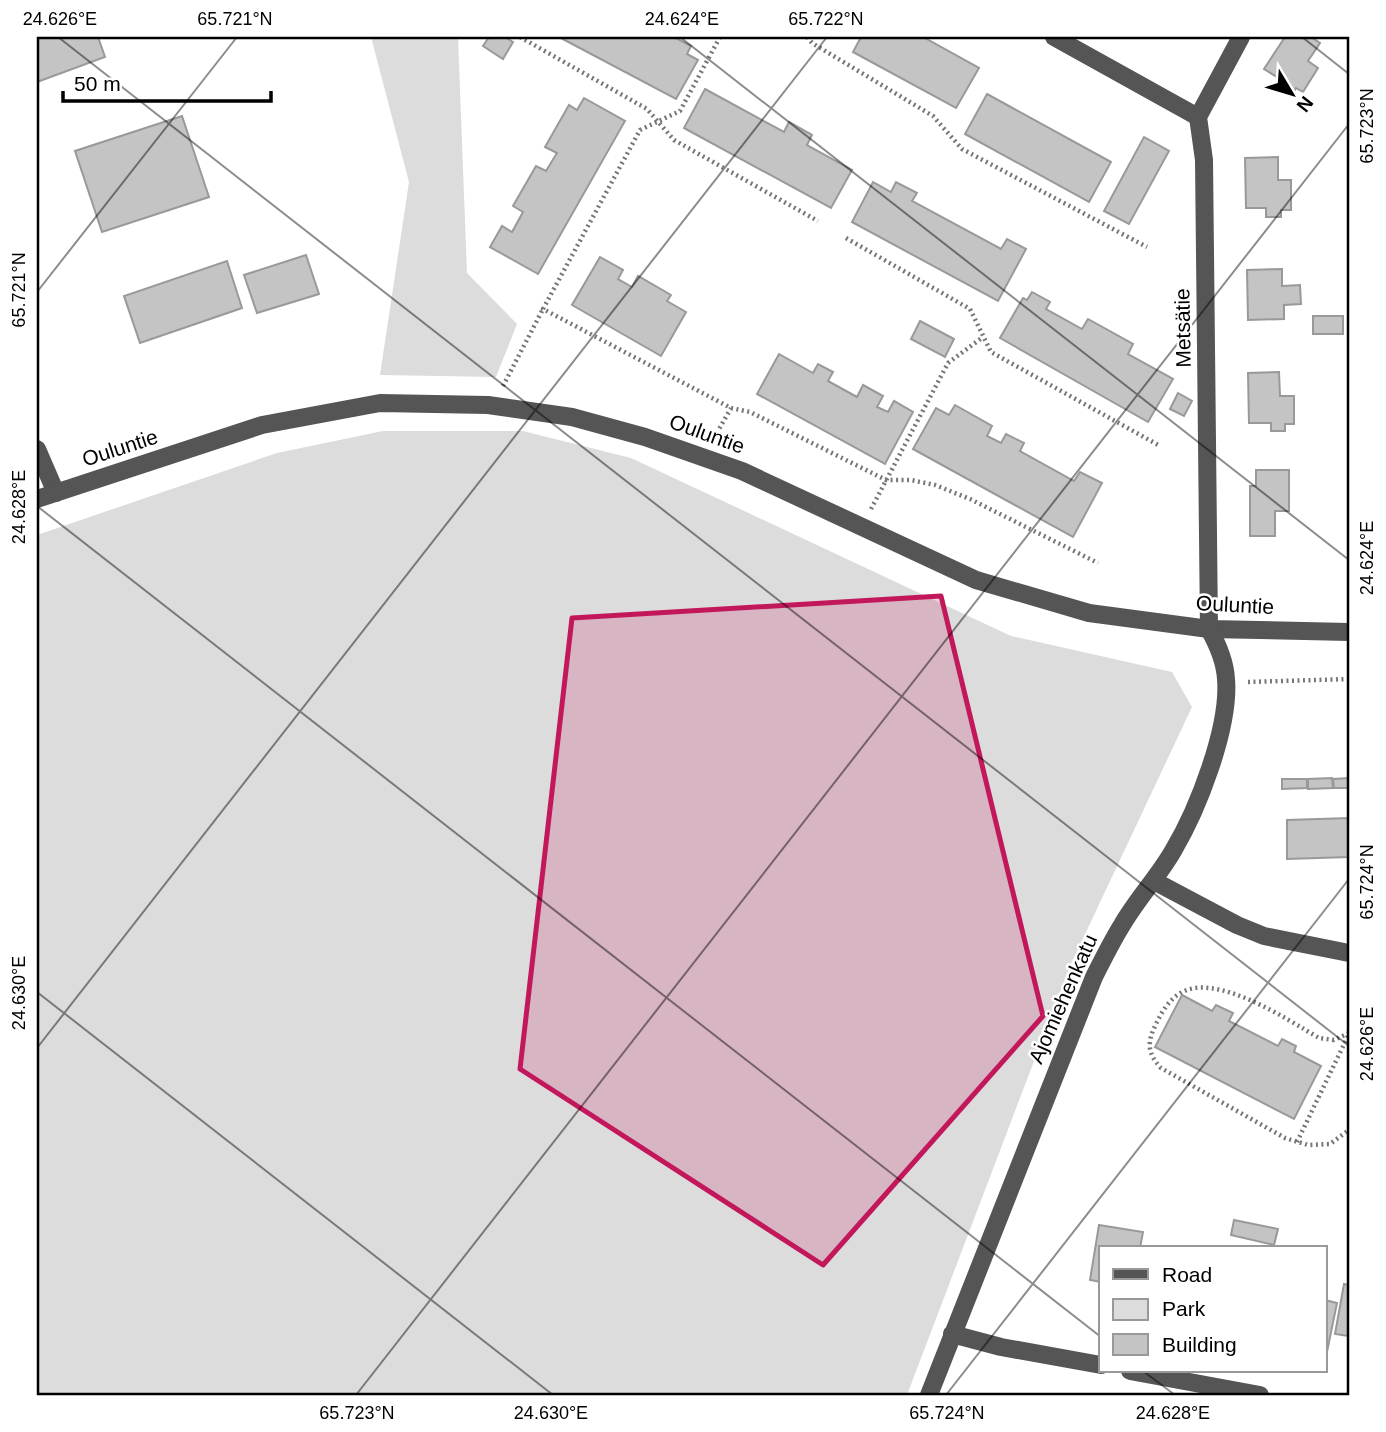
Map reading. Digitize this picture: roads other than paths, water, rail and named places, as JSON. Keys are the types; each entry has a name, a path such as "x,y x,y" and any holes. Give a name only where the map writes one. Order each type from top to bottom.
{"street":[{"path":"1054,37 1198,117 1241,37"},
{"name":"Metsätie","path":"1198,117 1204,160 1209,629"},
{"name":"Ouluntie","path":"37,499 262,425 380,403 494,406 572,417 645,437 703,457 742,471 976,580 1089,613 1209,629 1349,632"},
{"path":"37,449 56,493"},
{"name":"Ajomiehenkatu","path":"929,1395 1094,977 1122,923 1154,881 1179,840 1207,779 1224,708 1226,682 1220,650 1209,629"},
{"path":"1154,881 1237,925 1264,936 1349,953"},
{"path":"952,1334 1001,1347 1099,1366"},
{"path":"1133,1372 1174,1387 1260,1395"}]}
